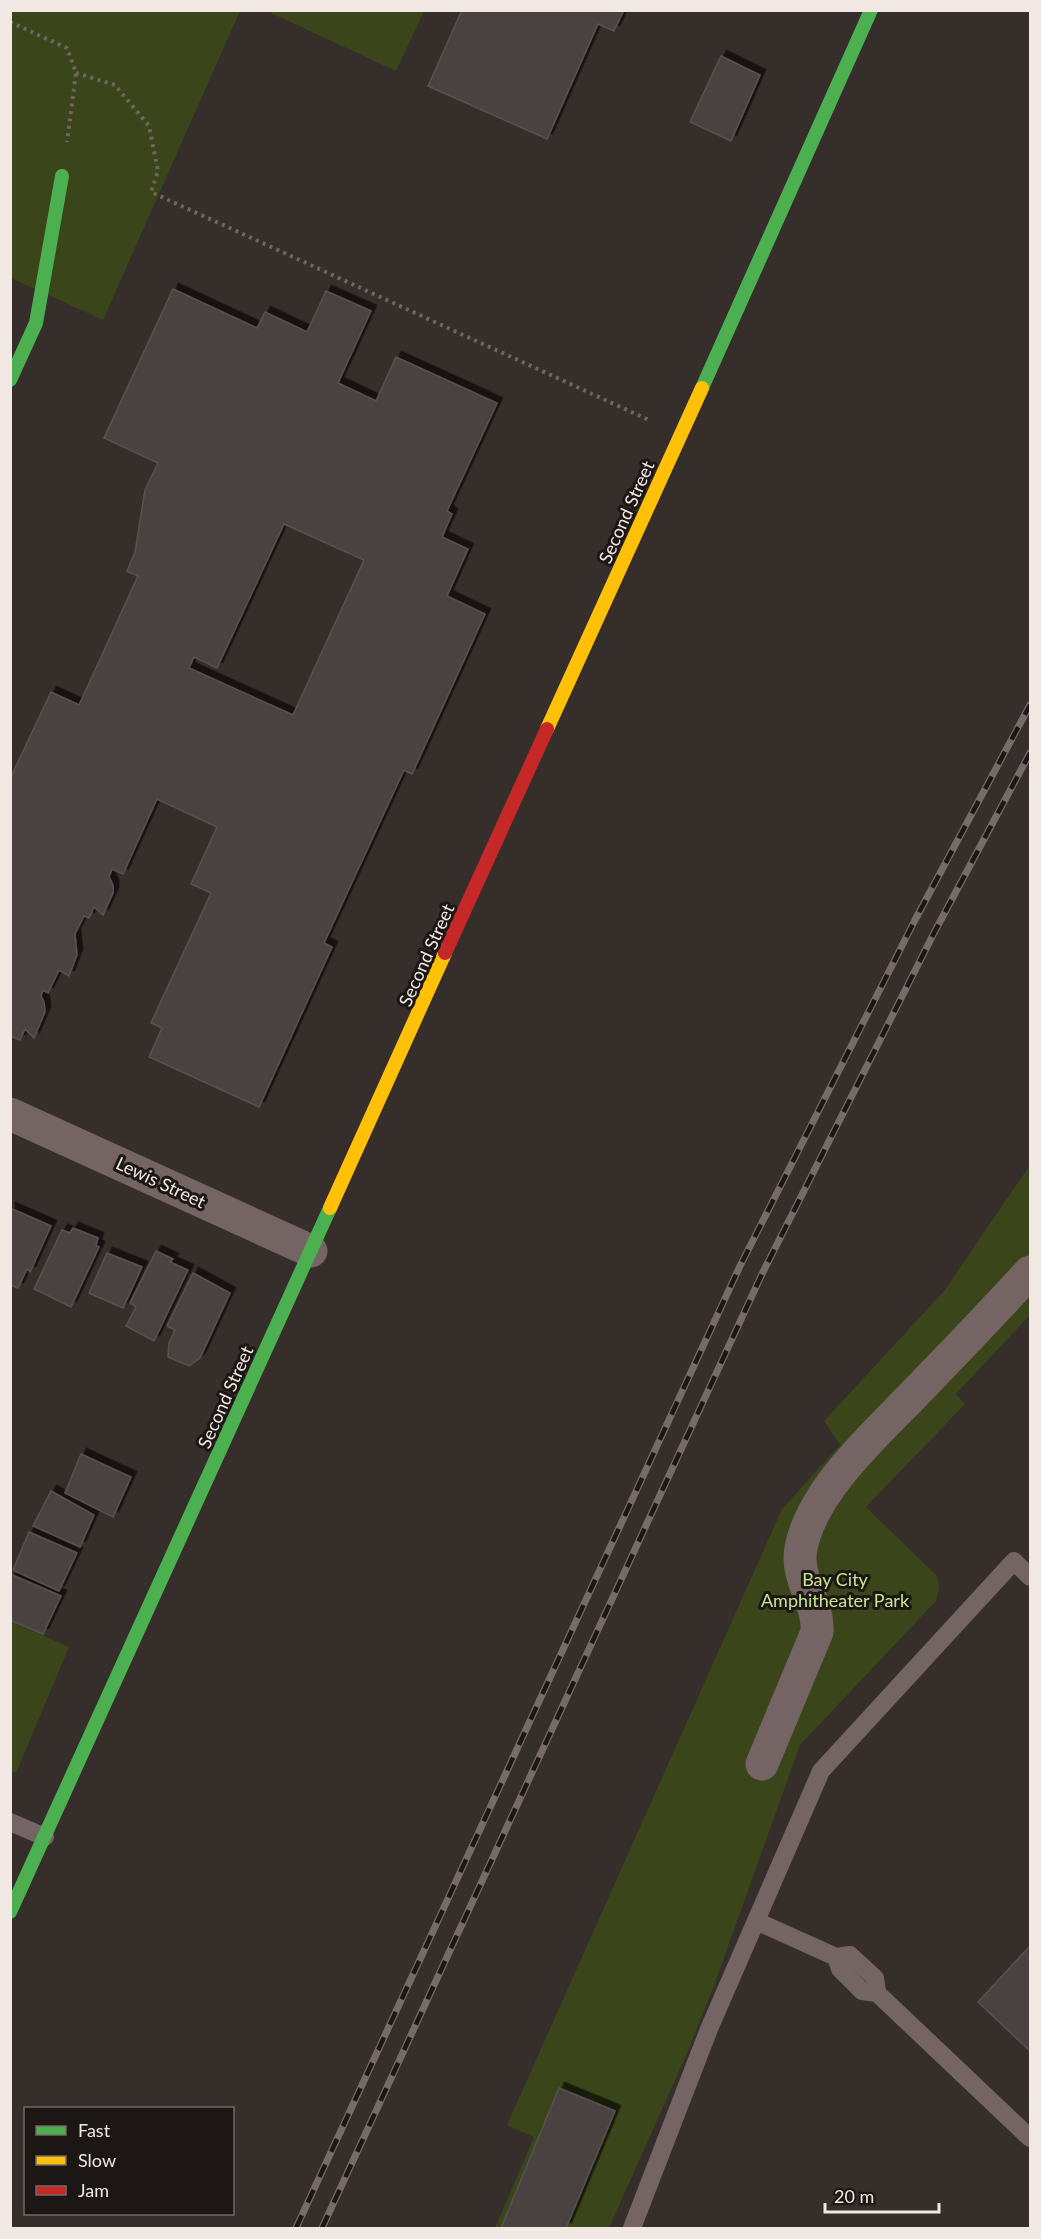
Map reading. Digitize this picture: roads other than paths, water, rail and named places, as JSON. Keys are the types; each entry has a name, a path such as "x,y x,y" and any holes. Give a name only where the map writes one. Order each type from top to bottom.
{"street":[{"name":"Second Street","path":"10,1912 16,1886 45,1837 681,435 871,10"},
{"path":"10,380 36,323 63,176"},
{"name":"Lewis Street","path":"10,1114 311,1251"},
{"path":"762,1764 817,1632 816,1612 801,1573 800,1560 804,1538 814,1514 844,1469 1030,1272"}],"lane":[{"path":"632,2229 710,2030 820,1771 1014,1561 1030,1577"},
{"path":"10,1822 45,1837"},
{"path":"756,1921 837,1957 840,1968 862,1991 884,1999 1030,2138"}],"railway":[{"path":"296,2228 740,1266 915,920 1030,705"},
{"path":"322,2228 762,1274 935,931 1030,753"}],"park label":[{"name":"Bay City Amphitheater Park","path":"835,1589"}]}
